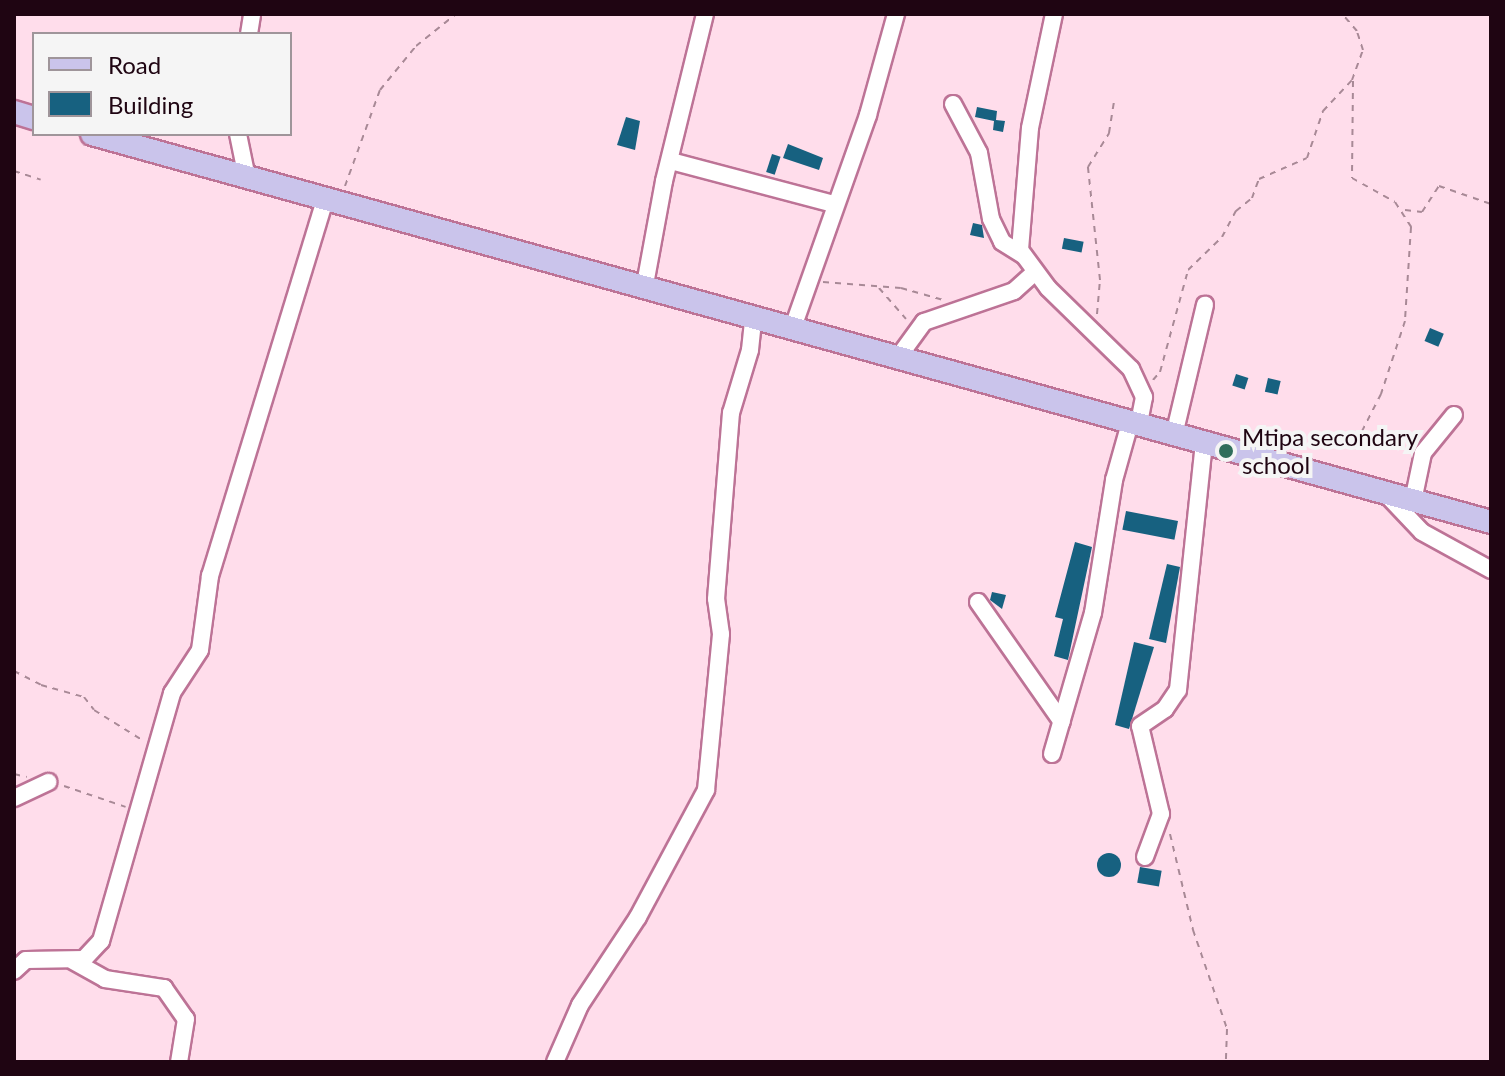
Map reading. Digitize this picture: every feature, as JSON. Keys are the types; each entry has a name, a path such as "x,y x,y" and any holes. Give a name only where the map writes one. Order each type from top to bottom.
{"main road":[{"path":"99,136 644,290 1491,522"}],"street":[{"path":"644,290 705,14"},
{"path":"792,330 808,276 868,115 896,14"},
{"path":"1024,256 1019,231 1030,128 1054,14"},
{"path":"953,104 979,153 991,219 1002,242 1024,256 1035,272 1097,335 1141,387 1143,407 1130,423 1114,480 1093,613 1052,754"},
{"path":"238,136 247,178"},
{"path":"671,161 834,204"},
{"path":"14,971 26,960 73,961 96,951 101,941 156,761 172,693 200,650 210,576 329,202"},
{"path":"897,359 924,322 1014,291 1035,272"},
{"path":"1174,435 1205,305"},
{"path":"555,1062 580,1005 661,878 706,790 721,634 716,599 731,413 750,350 753,320"},
{"path":"1413,501 1423,453 1454,415"},
{"path":"1145,857 1160,811 1140,726 1165,709 1178,690 1204,444"},
{"path":"1386,494 1422,532 1491,570"},
{"path":"978,602 1062,722"},
{"path":"14,798 49,782"},
{"path":"73,961 105,979 164,988 186,1019 179,1062"}],"path":[{"path":"329,202 349,180 380,90 416,46 456,14"},
{"path":"1141,387 1160,372 1188,270 1222,237 1236,211 1252,198 1259,179 1307,158 1323,111 1352,80 1363,50 1357,31 1342,14"},
{"path":"1352,80 1356,117 1352,178 1404,210 1422,212 1439,186 1491,204"},
{"path":"1097,335 1100,280 1088,167 1109,133 1114,100"},
{"path":"14,171 41,180"},
{"path":"1361,433 1384,386 1405,321 1411,227 1404,210"},
{"path":"808,276 919,292 963,307"},
{"path":"878,287 917,332"},
{"path":"14,671 88,699 98,713 137,733 156,761"},
{"path":"14,774 49,782 138,812"},
{"path":"1160,811 1178,855 1193,930 1217,986 1227,1029 1226,1062"}],"building":[{"path":"977,107 997,111 996,120 1005,121 1003,132 993,130 994,121 975,117"},
{"path":"626,117 640,121 635,150 617,145"},
{"path":"788,144 823,158 819,170 783,158"},
{"path":"772,154 781,157 775,175 766,172"},
{"path":"973,223 982,225 984,238 970,235"},
{"path":"1064,238 1084,242 1082,253 1062,249"},
{"path":"1430,328 1444,334 1438,347 1425,341"},
{"path":"1236,374 1248,378 1245,389 1232,385"},
{"path":"1268,378 1281,381 1278,395 1265,392"},
{"path":"1126,511 1178,521 1174,540 1122,530"},
{"path":"1075,542 1092,547 1068,660 1054,656 1063,619 1055,617"},
{"path":"1167,564 1180,567 1166,643 1149,639"},
{"path":"992,592 1006,595 1002,609 990,600"},
{"path":"1134,642 1154,647 1129,729 1115,725"},
{"path":"1109,853 1120,860 1121,865 1114,876 1109,877 1098,870 1097,865 1104,854"},
{"path":"1140,867 1162,871 1159,887 1137,883"}],"place":[{"name":"Mtipa secondary school","path":"1226,451"}]}
